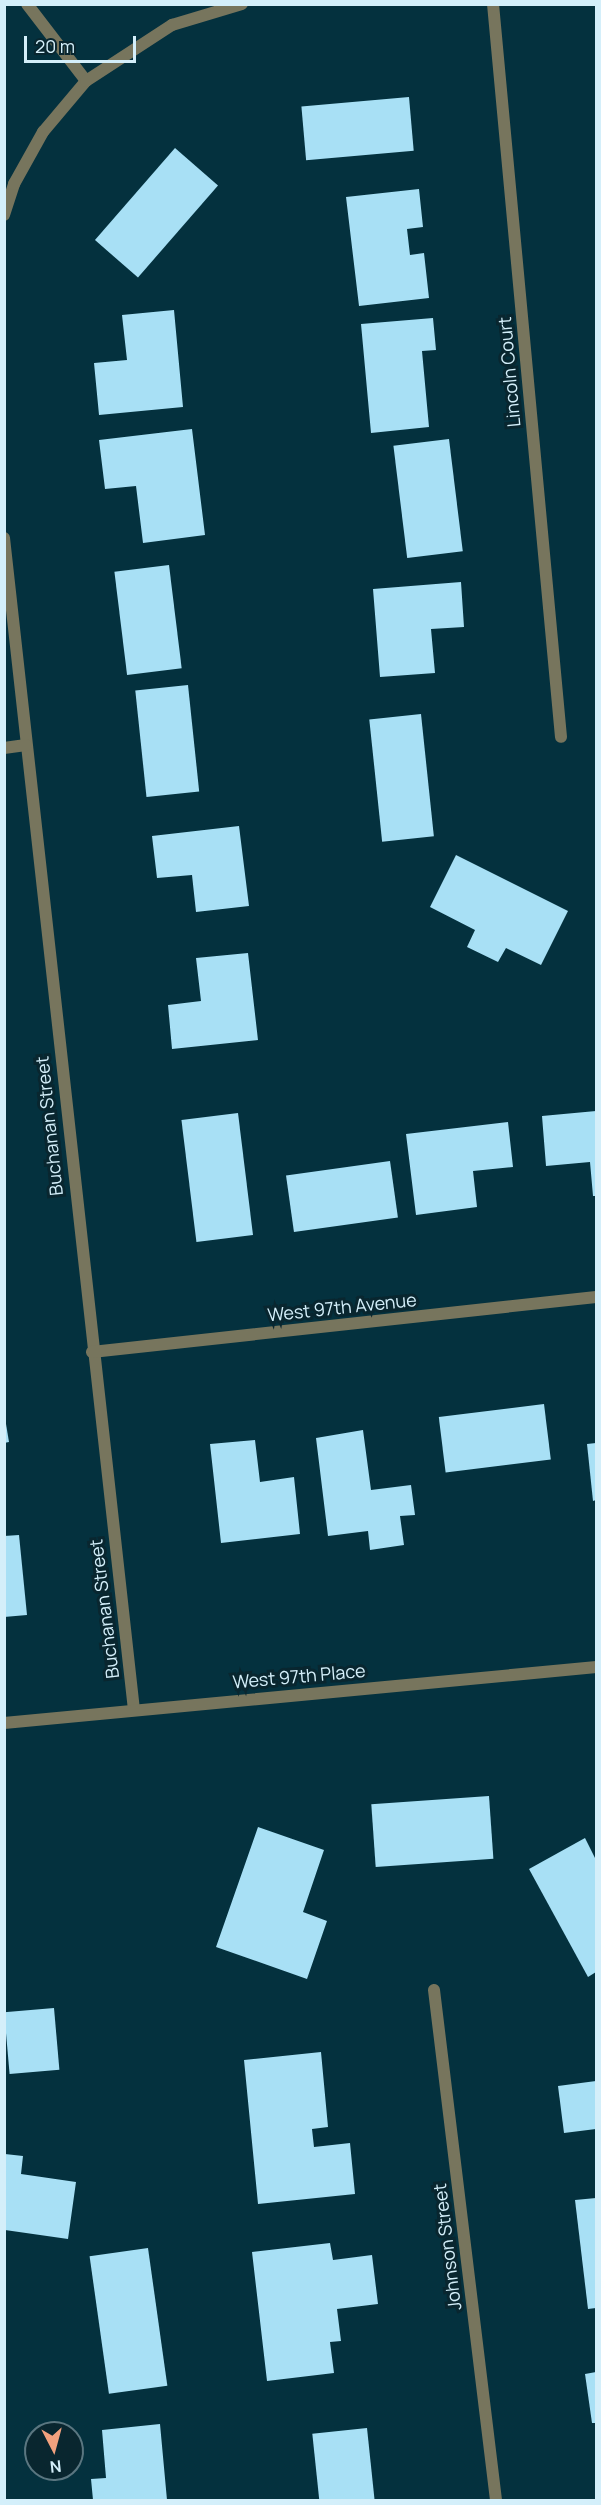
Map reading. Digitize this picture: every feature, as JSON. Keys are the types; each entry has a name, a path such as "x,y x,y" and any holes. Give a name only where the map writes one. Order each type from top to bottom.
{"street":[{"path":"27,4 86,81"},
{"path":"4,215 14,184 43,132 86,81 172,25 242,4"},
{"name":"Lincoln Court","path":"494,4 561,737"},
{"name":"Buchanan Street","path":"4,537 92,1352 134,1709"},
{"path":"4,748 26,745"},
{"name":"West 97th Avenue","path":"92,1352 597,1297"},
{"name":"West 97th Place","path":"4,1723 597,1667"},
{"name":"Johnson Street","path":"434,1990 496,2500"}],"building":[{"path":"409,97 414,151 306,160 301,106"},
{"path":"175,148 218,185 138,277 95,240"},
{"path":"419,189 423,227 407,229 410,255 424,253 429,298 359,306 346,197"},
{"path":"174,310 183,407 99,415 94,363 127,360 122,315"},
{"path":"433,318 436,350 422,351 429,427 371,433 361,324"},
{"path":"192,429 205,535 143,543 136,486 105,489 99,440"},
{"path":"449,439 463,551 407,558 393,446"},
{"path":"169,565 182,668 127,675 114,572"},
{"path":"461,582 464,627 431,629 435,673 380,677 373,589"},
{"path":"188,685 199,791 146,797 135,691"},
{"path":"421,714 434,836 382,842 369,719"},
{"path":"239,826 249,906 196,912 192,875 157,878 152,836"},
{"path":"456,855 568,911 541,965 506,948 498,962 467,947 475,930 430,907"},
{"path":"248,953 258,1040 172,1049 168,1005 201,1001 196,958"},
{"path":"596,1111 596,1196 593,1196 590,1162 546,1166 542,1116"},
{"path":"238,1113 253,1235 196,1242 181,1120"},
{"path":"508,1122 513,1167 473,1171 477,1207 416,1215 406,1134"},
{"path":"390,1161 398,1217 294,1232 286,1176"},
{"path":"544,1404 551,1460 446,1473 439,1417"},
{"path":"4,1412 9,1442 4,1443"},
{"path":"363,1430 371,1490 411,1485 415,1515 400,1516 404,1545 370,1550 368,1531 328,1536 316,1438"},
{"path":"255,1440 260,1482 294,1477 300,1534 221,1543 210,1444"},
{"path":"596,1443 596,1500 593,1501 587,1444"},
{"path":"19,1535 27,1615 4,1617 4,1536"},
{"path":"489,1796 493,1859 376,1867 371,1804"},
{"path":"258,1827 324,1850 303,1912 327,1921 307,1979 216,1947"},
{"path":"585,1838 596,1860 596,1972 588,1977 529,1869"},
{"path":"54,2008 59,2070 10,2074 4,2012"},
{"path":"321,2052 328,2127 312,2129 314,2147 350,2143 355,2194 258,2204 244,2060"},
{"path":"596,2081 596,2129 564,2133 558,2086"},
{"path":"5,2154 23,2156 21,2174 76,2182 68,2239 5,2230"},
{"path":"596,2198 596,2308 588,2309 575,2200"},
{"path":"330,2243 333,2260 372,2255 378,2304 337,2309 341,2341 330,2342 334,2373 267,2381 252,2252"},
{"path":"148,2248 167,2386 109,2394 90,2256"},
{"path":"596,2372 596,2423 592,2423 585,2374"},
{"path":"160,2424 167,2500 93,2500 91,2479 106,2478 102,2430"},
{"path":"367,2428 375,2500 319,2500 312,2434"}]}
